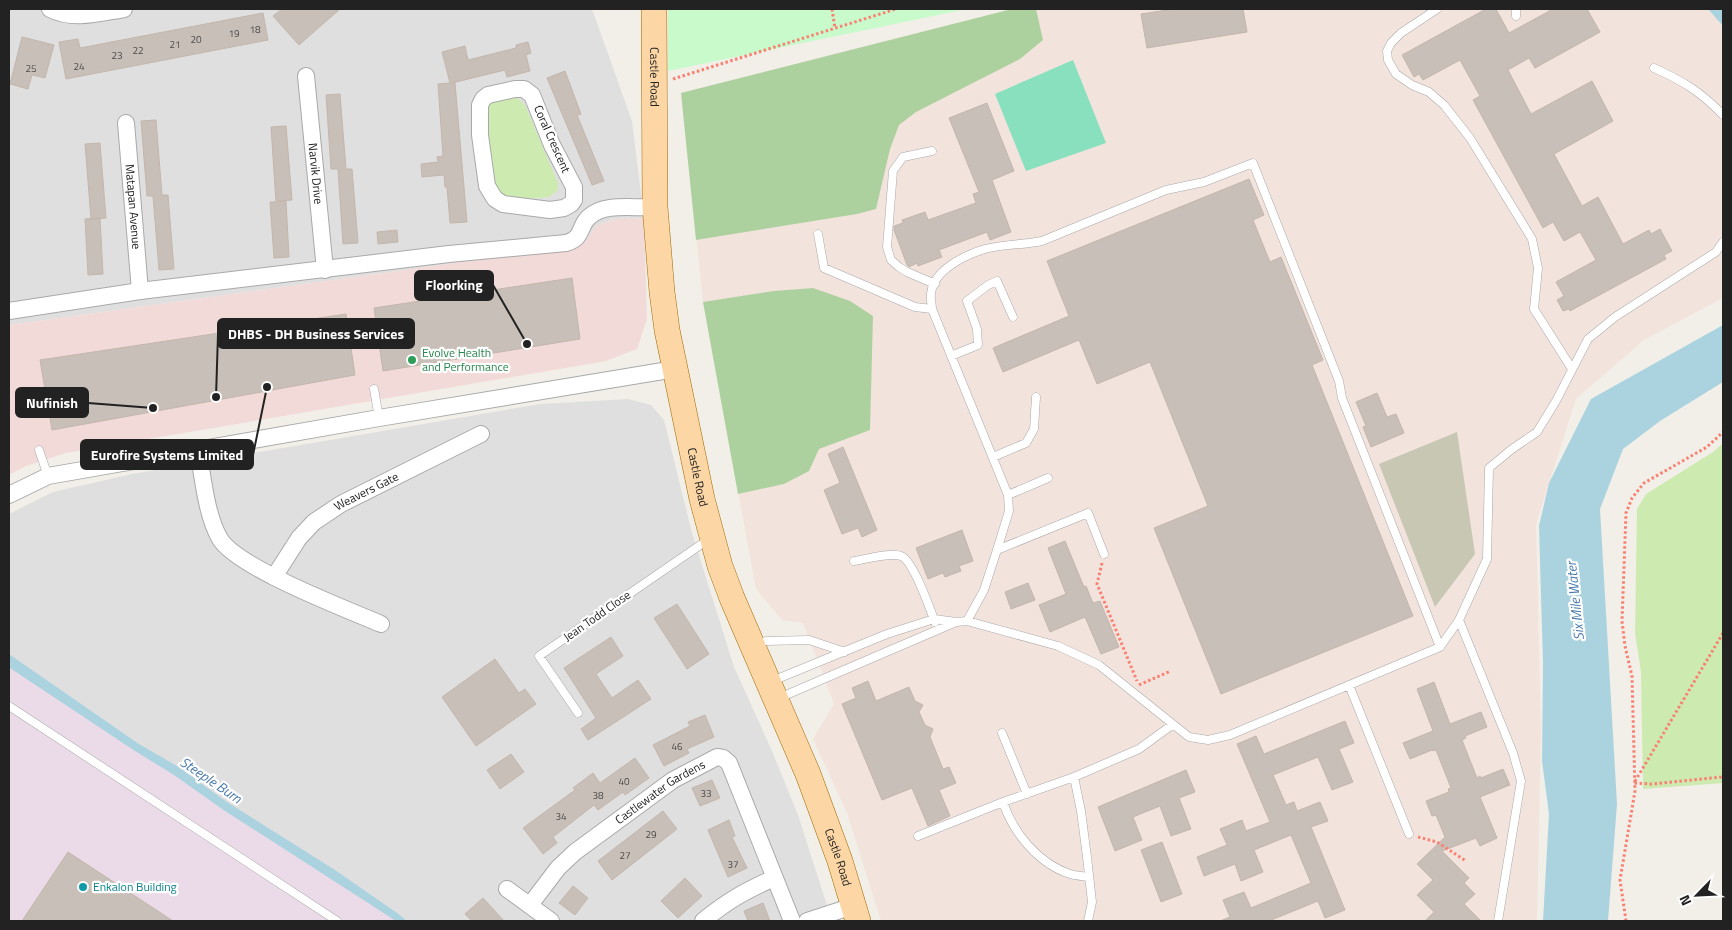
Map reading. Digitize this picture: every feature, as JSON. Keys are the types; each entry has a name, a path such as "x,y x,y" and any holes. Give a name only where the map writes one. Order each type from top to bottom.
{"main road":[{"name":"Castle Road","path":"654,9 655,207 662,292 667,330 702,500 720,566 752,646 808,774 840,861 856,914"}],"street":[{"path":"50,9 60,14 77,16 124,9"},
{"name":"Narvik Drive","path":"306,76 325,270"},
{"name":"Coral Crescent","path":"520,88 527,90 532,95 552,146 574,188 575,198 573,203 569,205 564,208 550,210 507,205 500,203 490,193 484,177 480,135 479,109 486,96 520,88"},
{"name":"Matapan Avenue","path":"126,123 140,291"},
{"path":"569,205 586,222"},
{"path":"9,311 140,291 450,254 566,243 578,237 592,215 608,209 655,207"},
{"path":"9,495 48,476 675,369"},
{"name":"Weavers Gate","path":"274,577 299,538 314,522 341,504 481,434"},
{"path":"198,450 213,522 221,539 230,551 274,577 381,624"},
{"name":"Castlewater Gardens","path":"530,905 558,868 575,852 673,780 717,757 723,758 729,763 792,921"},
{"path":"703,921 718,908 741,893 774,878"},
{"path":"507,889 551,921"},
{"path":"807,921 856,914"}],"lane":[{"path":"1437,9 1402,33 1391,43 1387,51 1388,60 1396,74 1412,85 1429,92 1444,104 1470,138 1532,239 1538,268 1534,309 1572,369"},
{"path":"1654,68 1680,79 1709,100 1723,115"},
{"path":"932,151 903,157 894,171 887,247 891,260 899,267 934,284"},
{"path":"967,622 984,590 997,550 1009,511 1008,495 932,310 931,292 934,284 947,268 960,259 974,253 999,246 1042,241 1166,190 1204,182 1254,163 1339,381 1342,398 1440,647"},
{"path":"818,234 824,268 915,308 932,310"},
{"path":"772,691 846,652 887,634 934,619 967,622 1058,646 1077,653 1099,664 1189,737 1208,740 1230,735 1440,647 1459,620 1487,559 1489,468 1537,432 1547,417 1588,339 1615,317 1716,252 1723,242"},
{"path":"951,356 978,345 978,328 967,301 988,285 998,281 1013,317"},
{"path":"374,389 379,418"},
{"path":"993,457 1026,443 1034,429 1036,397"},
{"path":"39,450 48,476"},
{"path":"1008,495 1048,478"},
{"path":"997,550 1088,513 1104,554"},
{"name":"Jean Todd Close","path":"578,713 539,656 712,537"},
{"path":"854,561 894,555 903,556 911,564 938,631"},
{"path":"1459,620 1522,781 1498,921"},
{"path":"772,691 881,654 956,622"},
{"path":"752,646 766,641 809,640 846,652"},
{"path":"1349,685 1409,834"},
{"path":"9,706 337,921"},
{"path":"918,836 1003,802 1074,777 1139,750 1172,725"},
{"path":"1002,733 1028,794"},
{"path":"1074,777 1081,811 1092,902 1088,921"},
{"path":"1003,802 1008,818 1030,848 1044,860 1070,874 1089,877"}],"path":[{"path":"832,9 835,28"},
{"path":"668,81 896,9"},
{"path":"1626,921 1620,880 1635,791 1632,676 1625,646 1622,621 1626,513 1632,498 1644,483 1707,447 1723,432"},
{"path":"1104,554 1097,584 1139,685 1138,696"},
{"path":"1634,783 1723,633"},
{"path":"1139,685 1171,671"},
{"path":"1634,783 1651,784 1723,777"},
{"path":"1409,834 1437,842 1466,861"}],"shaded area":[{"path":"9,9 592,9 632,121 644,218 616,219 596,226 585,243 570,250 498,257 9,325"},
{"path":"1012,9 1713,9 1723,29 1723,298 1644,340 1576,399 1536,524 1541,729 1537,921 881,921 847,813 813,739 834,704 825,680 803,623 782,620 756,589 703,302 681,93"},
{"path":"644,218 647,319 637,349 606,361 66,453 26,466 9,475 9,325 498,257 570,250 585,243 596,226 616,219"},
{"path":"628,399 651,405 664,420 692,533 734,667 772,751 798,815 832,921 407,921 176,766 139,744 9,654 9,514 53,492 132,474 540,404"},
{"path":"1457,432 1475,554 1435,607 1379,464"},
{"path":"9,654 139,744 177,766 227,802 335,870 407,921 9,921"}],"green space":[{"path":"668,9 967,9 668,71"},
{"path":"1012,9 1036,9 1043,40 1020,59 916,112 899,125 890,149 876,209 857,214 696,240 681,93"},
{"path":"1073,60 1106,143 1026,171 995,94"},
{"path":"508,98 517,98 525,105 558,183 558,190 549,197 508,199 496,194 484,117 487,105"},
{"path":"813,288 850,301 873,316 870,430 819,449 809,471 784,484 738,494 703,302 774,291"},
{"path":"1723,443 1723,783 1643,789 1641,672 1635,633 1637,509 1646,494 1713,452"}],"water":[{"path":"1708,9 1723,9 1723,26"},
{"name":"Six Mile Water","path":"1723,325 1723,382 1660,421 1623,449 1600,509 1617,804 1608,921 1543,921 1549,814 1542,761 1543,664 1539,526 1549,483 1591,399"},
{"path":"9,654 139,744 177,766 227,802 335,870 407,921 396,921 222,809 174,775 10,668"}],"building":[{"path":"282,9 340,9 299,45 273,16"},
{"path":"1174,9 1243,9 1247,32 1147,48 1141,14"},
{"path":"1486,9 1496,9 1509,33 1553,9 1587,9 1600,32 1535,68 1529,58 1508,70 1531,114 1592,81 1613,121 1554,154 1582,206 1598,197 1623,244 1649,230 1651,234 1660,229 1672,251 1664,255 1666,259 1570,311 1569,309 1563,311 1557,300 1564,296 1556,282 1596,260 1580,232 1564,241 1553,222 1543,228 1473,100 1480,96 1460,60 1423,80 1419,74 1414,77 1402,55"},
{"path":"263,13 268,40 66,79 59,42 78,39 80,48"},
{"path":"22,37 54,45 45,78 32,75 28,89 10,84"},
{"path":"528,42 531,53 526,55 530,71 507,77 505,70 452,83 455,83 467,222 450,223 444,175 422,177 421,164 438,162 437,157 443,156 438,84 450,83 442,52 465,46 468,60 516,48 516,45"},
{"path":"565,71 581,114 577,115 604,181 592,185 547,78"},
{"path":"340,94 346,169 352,169 358,243 343,244 338,169 331,169 326,95"},
{"path":"987,103 1014,171 992,180 1011,232 990,240 987,232 939,250 942,257 918,266 917,263 909,267 894,226 903,223 902,220 925,212 928,220 976,203 973,194 979,192 949,118"},
{"path":"156,120 162,195 168,195 174,269 159,270 153,196 147,196 141,121"},
{"path":"286,126 292,200 278,201 286,201 289,257 274,258 270,202 276,202 271,127"},
{"path":"100,143 106,218 91,219 85,144"},
{"path":"1249,179 1264,215 1253,220 1270,262 1281,257 1323,360 1312,365 1413,616 1221,694 1154,528 1208,506 1150,362 1097,384 1079,340 1003,372 993,348 1069,316 1047,261"},
{"path":"100,218 103,274 88,275 85,219"},
{"path":"397,230 398,242 378,244 377,232"},
{"path":"572,278 580,339 383,371 374,308"},
{"path":"346,314 355,375 52,430 40,360"},
{"path":"1377,393 1387,417 1396,414 1404,433 1371,447 1363,427 1366,426 1356,402"},
{"path":"843,447 877,530 862,537 858,528 842,534 824,490 840,483 828,454"},
{"path":"962,530 973,561 959,566 961,571 945,577 943,573 928,579 916,548"},
{"path":"1065,541 1084,587 1086,586 1093,603 1100,601 1119,647 1101,654 1085,617 1050,632 1039,605 1066,594 1048,548"},
{"path":"1028,583 1035,600 1011,609 1005,592"},
{"path":"677,604 709,654 687,669 654,618"},
{"path":"611,637 623,656 596,674 612,698 638,680 651,699 588,740 581,729 596,718 564,668"},
{"path":"495,659 519,693 525,689 536,704 476,746 442,697"},
{"path":"868,681 876,701 909,687 915,701 923,705 919,712 925,725 933,729 930,737 943,769 949,767 956,783 939,790 950,816 928,826 912,788 882,800 842,704 856,698 852,688"},
{"path":"1434,682 1450,724 1481,712 1487,727 1465,736 1466,738 1462,740 1477,778 1503,769 1510,785 1480,797 1497,838 1480,846 1476,838 1442,851 1469,878 1464,883 1475,894 1464,904 1481,921 1425,921 1434,912 1417,895 1433,880 1417,864 1445,837 1436,815 1432,816 1426,801 1449,792 1448,789 1451,788 1436,750 1410,759 1403,743 1433,731 1417,689"},
{"path":"705,715 714,737 687,749 689,753 664,766 653,745 690,726 688,722"},
{"path":"1345,721 1354,743 1339,749 1353,782 1332,790 1318,757 1273,775 1286,805 1294,802 1297,811 1320,802 1328,821 1311,827 1345,910 1325,918 1318,901 1269,921 1220,921 1230,917 1223,900 1244,892 1251,908 1311,883 1291,835 1254,850 1263,872 1241,881 1235,864 1204,876 1197,857 1227,845 1220,829 1242,820 1246,831 1270,822 1237,744 1256,736 1264,754"},
{"path":"511,754 524,772 500,789 487,770"},
{"path":"635,758 649,778 625,795 623,792 598,810 594,805 553,837 557,843 543,854 523,828 575,790 573,788 593,773 600,783"},
{"path":"1186,770 1195,792 1179,798 1191,829 1171,836 1160,806 1133,817 1142,840 1115,851 1098,807"},
{"path":"712,780 720,798 700,806 692,788"},
{"path":"663,811 677,829 612,880 598,861"},
{"path":"729,820 735,836 732,837 747,868 728,877 708,830"},
{"path":"1162,842 1182,894 1161,902 1141,850"},
{"name":"Enkalon Building","path":"68,852 173,921 22,921"},
{"path":"685,878 702,896 678,918 661,901"},
{"path":"573,886 588,898 575,915 559,903"},
{"path":"483,898 504,921 472,921 465,914"},
{"path":"763,903 770,921 748,921 744,911"}],"place":[{"name":"Floorking","path":"527,344"},
{"name":"Evolve Health and Performance","path":"412,360"},
{"name":"Eurofire Systems Limited","path":"267,387"},
{"name":"DHBS - DH Business Services","path":"216,397"},
{"name":"Nufinish","path":"153,408"},
{"name":"Enkalon Building","path":"83,887"}],"water label":[{"name":"Steeple Burn","path":"211,780"}]}
